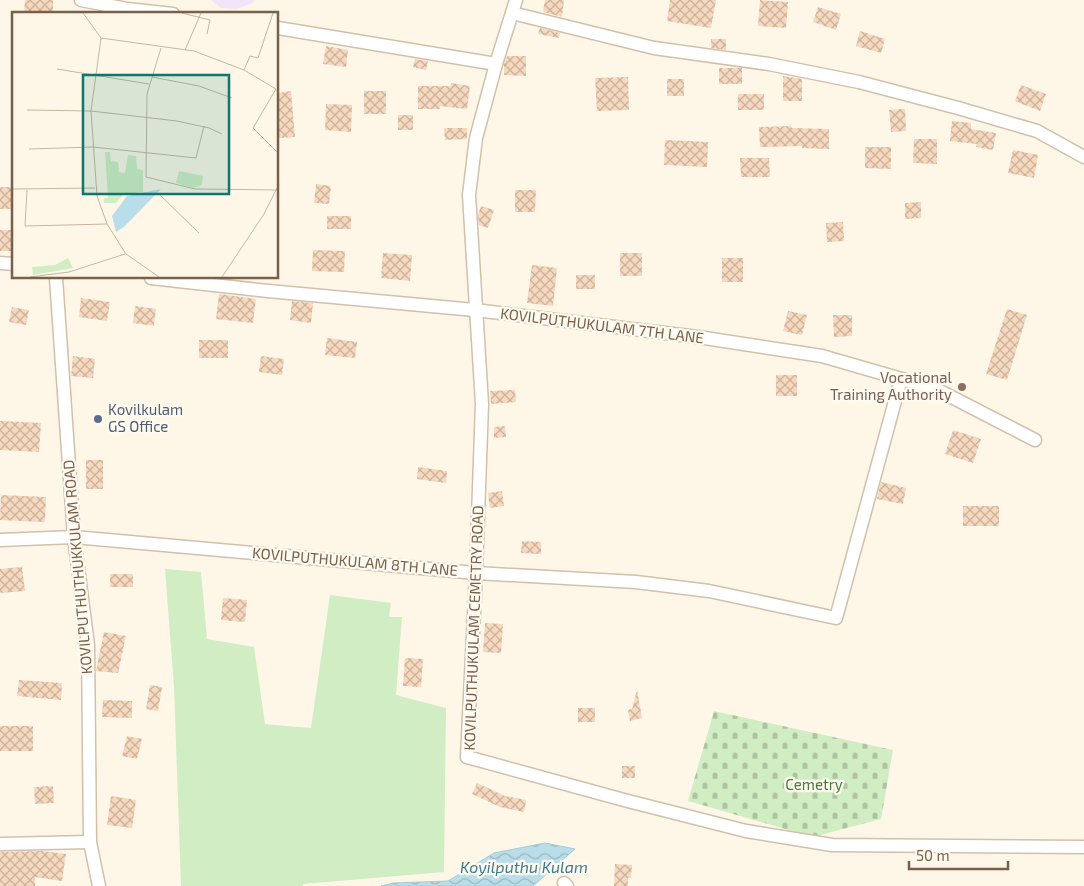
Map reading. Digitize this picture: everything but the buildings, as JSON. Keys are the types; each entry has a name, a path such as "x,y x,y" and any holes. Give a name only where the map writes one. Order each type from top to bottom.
{"street":[{"name":"KOVILPUTHUKULAM CEMETRY ROAD","path":"516,0 476,138 469,195 482,404 467,757 746,831 832,845 1084,847"},
{"path":"84,4 155,12"},
{"path":"512,13 654,48 769,64 859,82 1037,131 1084,157"},
{"path":"279,28 496,64"},
{"name":"KOVILPUTHUTHUKKULAM ROAD","path":"56,279 74,537 88,645 90,842 99,886"},
{"name":"KOVILPUTHUKULAM 7TH LANE","path":"160,279 475,310 698,338 822,356 936,389 1036,440"},
{"name":"KOVILPUTHUKULAM 8TH LANE","path":"0,540 74,537 476,573 636,582 710,592 836,618 901,379"},
{"path":"0,844 90,842"}],"shaded area":[{"path":"211,0 254,0 253,3 237,9 221,8"}],"green space":[{"path":"165,569 201,572 207,639 254,647 265,724 311,728 330,595 391,603 389,617 402,617 396,695 446,708 444,872 303,884 303,886 181,886 174,687"},
{"name":"Cemetry","path":"714,711 893,750 881,819 813,837 688,801"}],"water":[{"name":"Koyilputhu Kulam","path":"545,843 575,849 533,886 381,886 393,883 448,881 494,853"}],"place":[{"name":"Vocational Training Authority","path":"962,387"},
{"name":"Kovilkulam GS Office","path":"98,419"}]}
